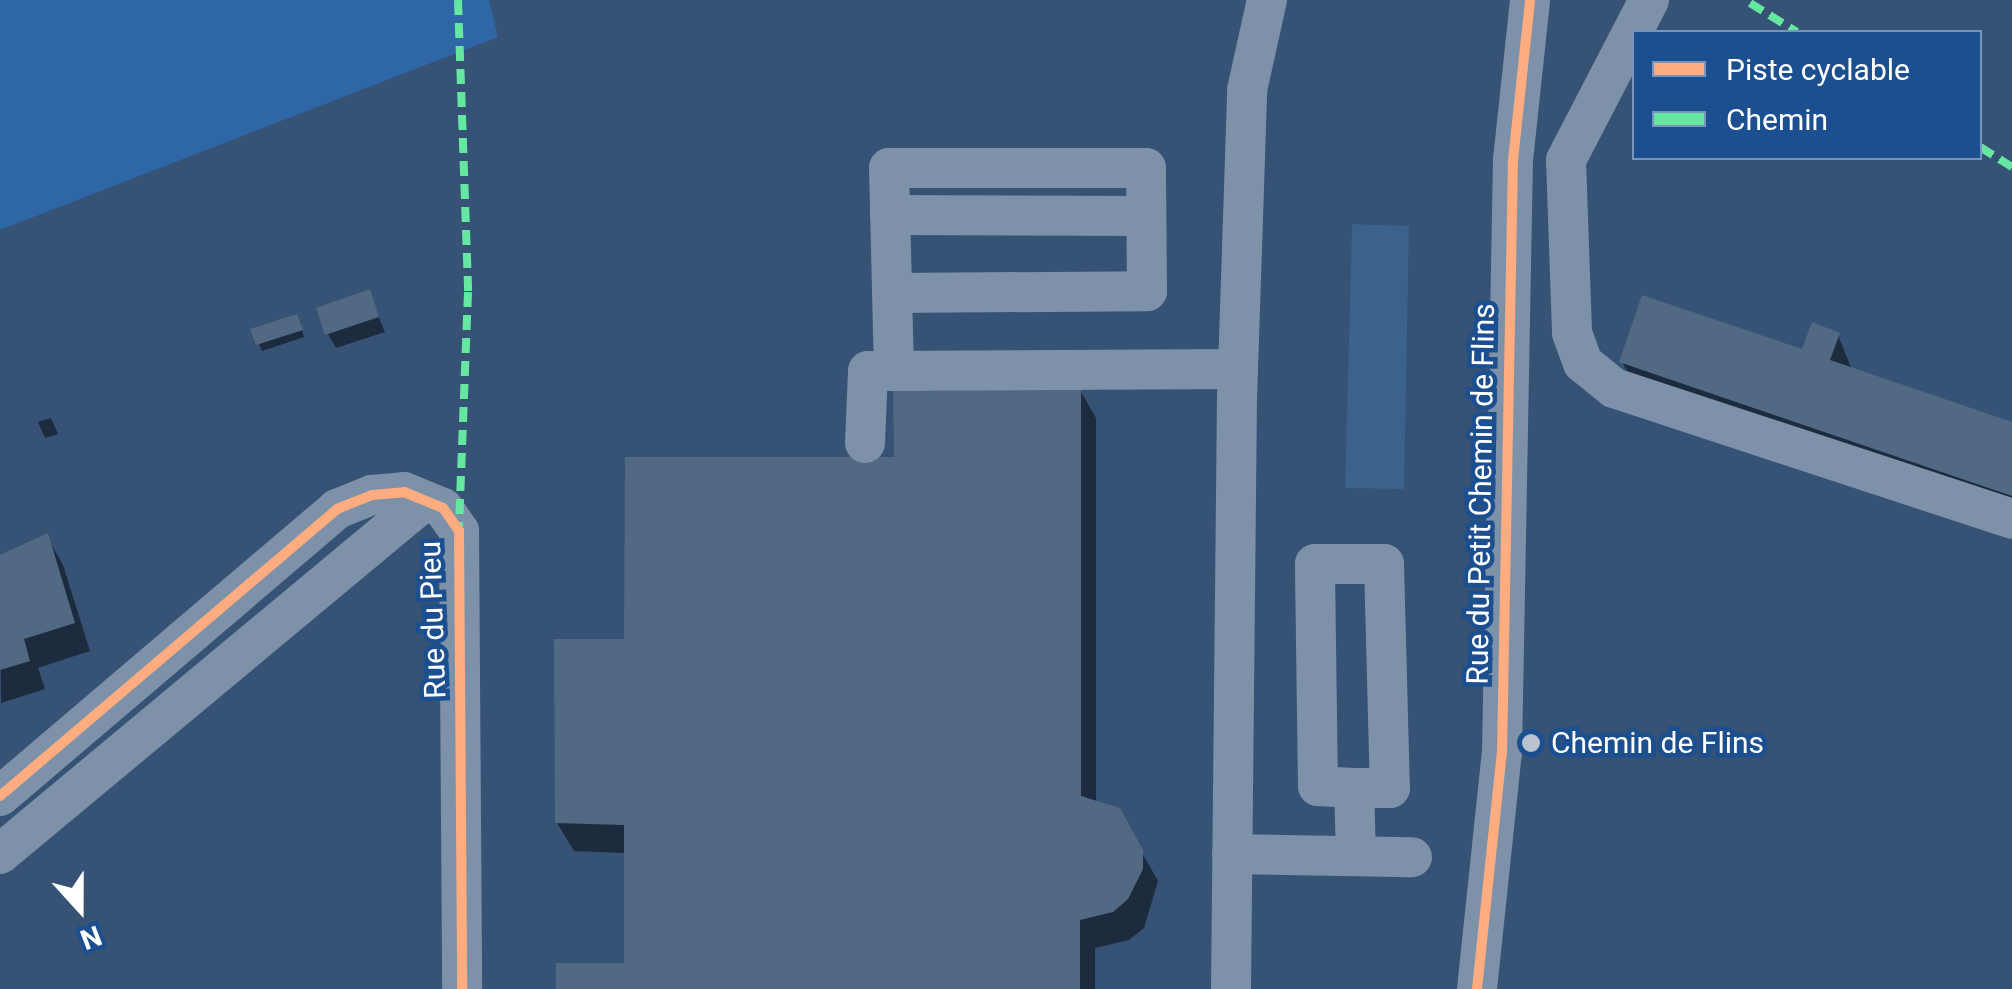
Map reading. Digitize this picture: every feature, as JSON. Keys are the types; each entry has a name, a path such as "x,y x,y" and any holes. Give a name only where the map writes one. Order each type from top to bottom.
{"street":[{"path":"1231,989 1238,369 1248,90 1268,0"},
{"name":"Rue du Petit Chemin de Flins","path":"1477,989 1502,753 1513,160 1530,0"},
{"path":"1633,30 1649,0"},
{"path":"1632,33 1566,160 1572,333 1583,363 1614,388 2012,519"},
{"path":"892,293 1146,292 1146,216 890,215 892,293 894,371"},
{"path":"865,443 868,371 1238,369"},
{"name":"Rue du Pieu","path":"0,796 337,509 372,494 404,492 424,500 443,508 459,531 462,989"},
{"path":"0,854 424,500"},
{"path":"1316,564 1384,564 1390,788 1354,788 1318,786 1316,564"},
{"path":"1354,788 1356,856"},
{"path":"1232,854 1412,857"}],"shaded area":[{"path":"0,0 489,0 498,37 0,230"},
{"path":"1352,224 1409,226 1404,489 1345,488"}],"building":[{"path":"370,289 379,317 325,335 316,308"},
{"path":"1642,295 1802,349 1812,322 1840,333 1830,360 2012,422 2012,496 1619,362"},
{"path":"297,314 303,330 256,345 250,329"},
{"path":"893,387 1081,387 1081,796 1120,808 1143,850 1143,869 1128,899 1113,912 1080,920 1080,989 556,989 556,963 624,963 624,825 555,823 554,639 624,639 625,457 894,457"},
{"path":"48,533 75,623 24,639 30,661 0,670 0,555"}],"marked path":[{"path":"458,0 468,292 459,531"},
{"path":"1750,3 1794,30"},
{"path":"1982,148 2012,167"}],"cycle path":[{"path":"1477,989 1502,753 1513,160 1530,0"},
{"path":"0,796 337,509 372,495 404,492 443,508 459,531 462,989"}],"place":[{"name":"Chemin de Flins","path":"1531,743"}]}
